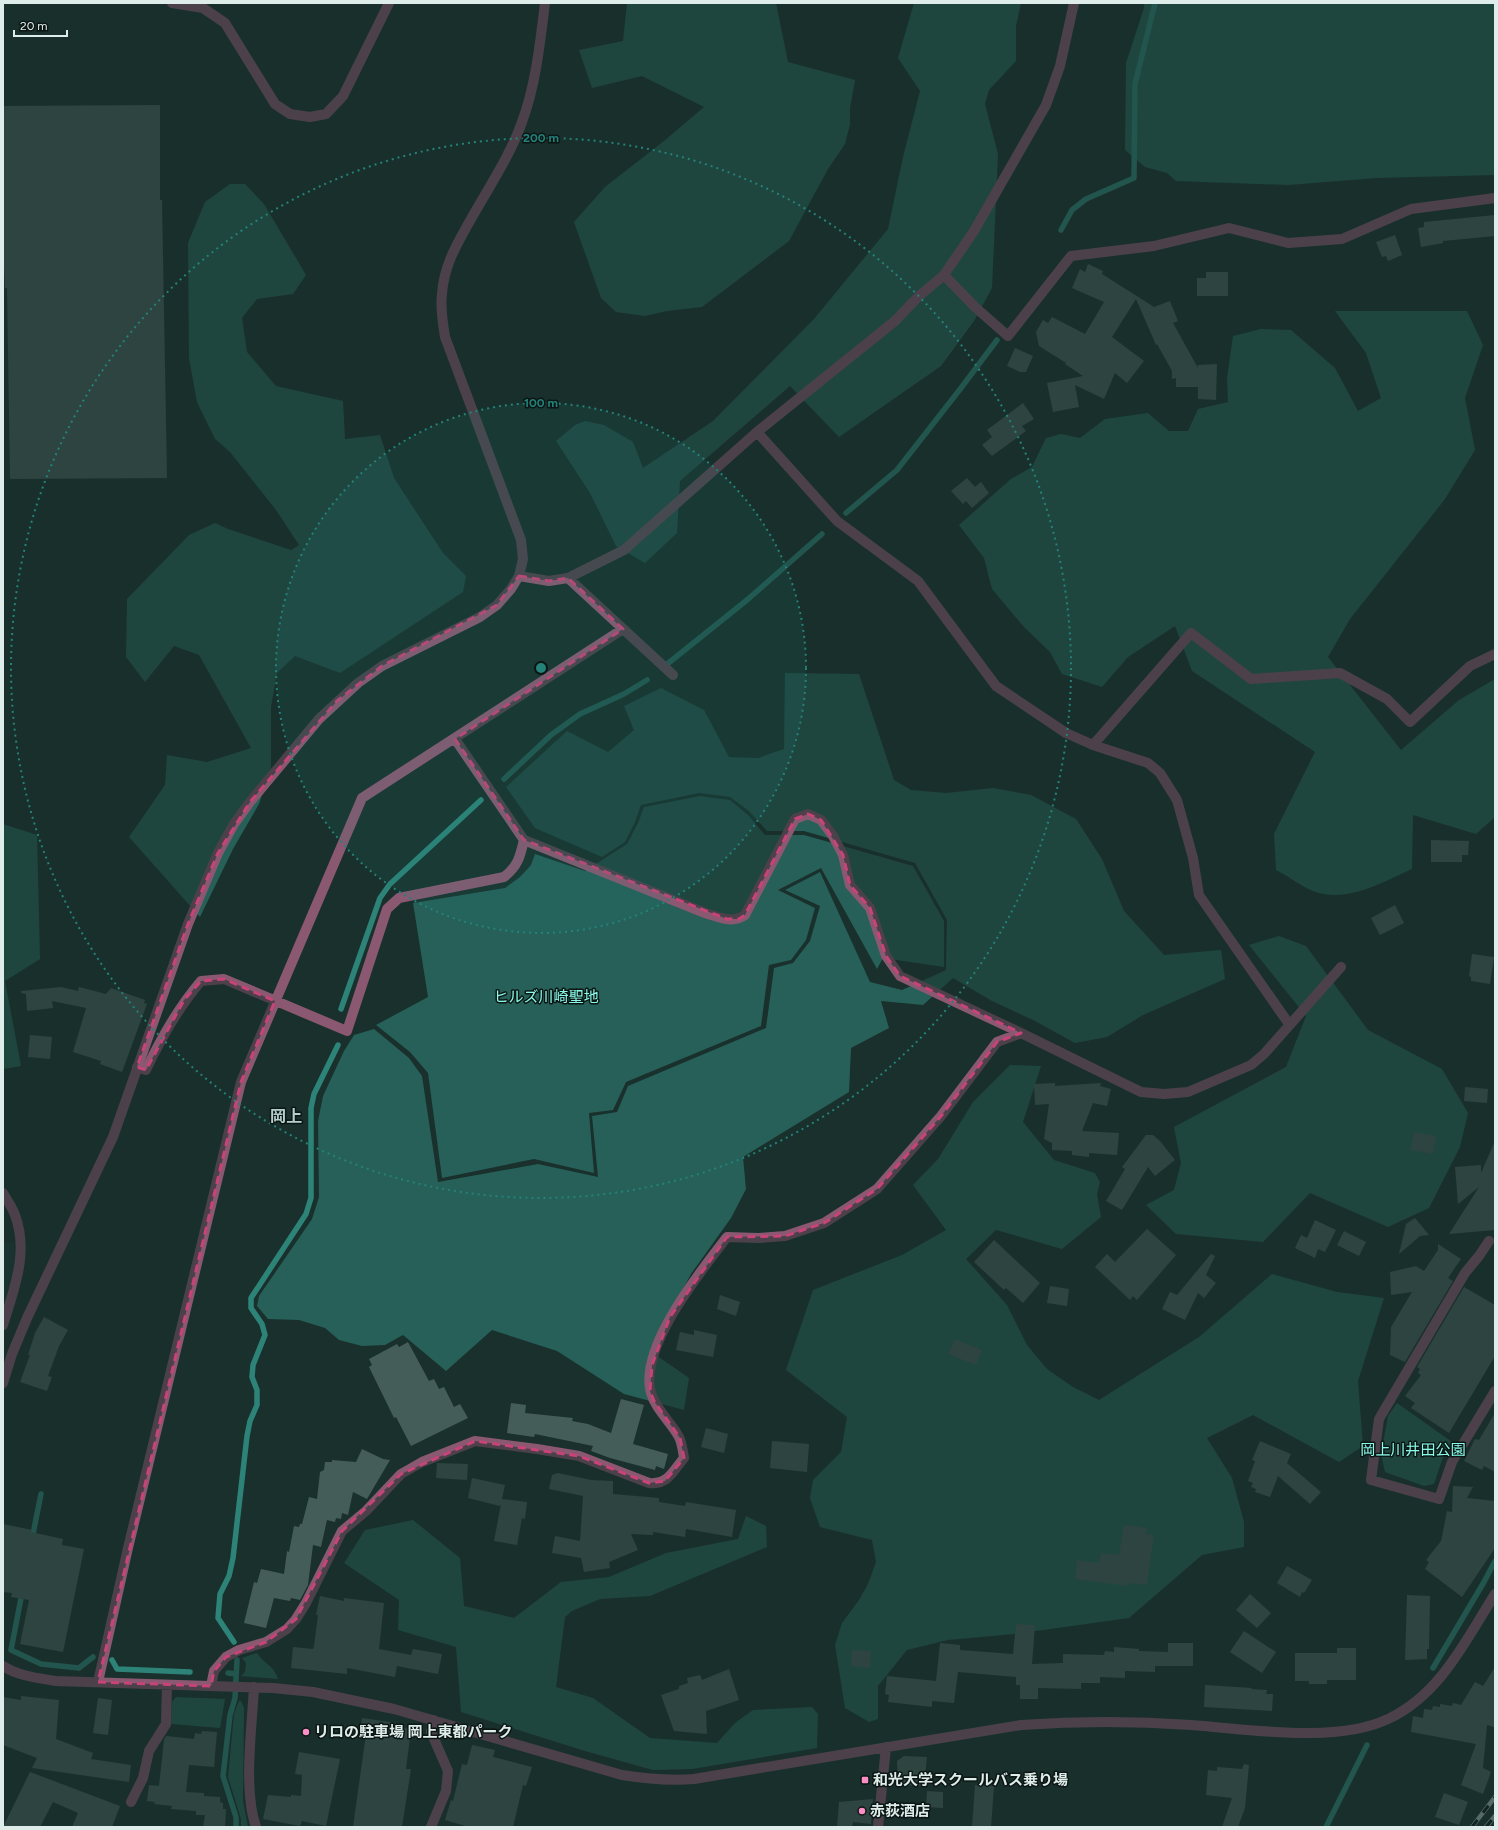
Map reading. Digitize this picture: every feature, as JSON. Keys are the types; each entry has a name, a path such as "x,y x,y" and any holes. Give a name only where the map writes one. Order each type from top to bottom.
{"street":[{"path":"172,3 203,8 225,23 275,104 290,114 310,117 326,114 343,96 389,3"},
{"path":"3,1383 12,1354 27,1318 113,1137 202,889 218,853 234,824 250,802 319,719 348,692 382,666 491,609 511,590 520,576 523,559 521,540 445,337 442,316 442,295 445,273 451,253 510,150 522,123 532,91 545,3"},
{"path":"520,576 549,581 568,578 624,550 757,432 895,321 944,275 974,231 1046,105 1060,66 1074,3"},
{"path":"944,275 975,307 1008,336 1071,256 1154,246 1229,228 1288,243 1342,239 1411,210 1495,198"},
{"path":"757,432 837,521 918,581 996,686 1066,733 1093,745 1148,763 1160,774 1177,800 1193,858 1199,895 1289,1024"},
{"path":"568,578 673,675"},
{"path":"98,1682 128,1548 241,1082 362,798 623,629"},
{"path":"1093,745 1191,633 1251,679 1340,673 1387,699 1410,722 1470,666 1495,654"},
{"path":"455,739 524,840 705,913 727,919 739,919 745,915 795,819 808,814 821,820 833,836 843,855 850,885 870,908 886,956 900,976 1141,1092 1164,1094 1188,1092 1251,1065 1264,1054 1341,967"},
{"path":"137,1067 146,1070 155,1050 184,1000 201,982 224,979 347,1031 387,909 399,898 504,877 514,869 520,856 524,840"},
{"path":"211,1686 214,1671 226,1657 239,1650 266,1642 287,1629 296,1619 306,1603 342,1531 366,1511 401,1474 422,1462 475,1442 537,1449 579,1456 649,1483 656,1484 665,1481 684,1458 680,1438 663,1415 652,1396 650,1378 652,1364 656,1350 670,1317 687,1290 727,1237 759,1238 785,1236 824,1223 877,1189 941,1116 997,1042 1021,1033"},
{"path":"3,1193 15,1215 20,1236 21,1256 18,1277 3,1325"},
{"path":"1489,1241 1465,1273 1379,1419 1371,1480 1439,1499 1452,1462 1495,1391"},
{"path":"3,1666 8,1670 56,1681 243,1687 313,1692 394,1709 622,1775 652,1780 694,1779 1021,1725 1072,1721 1112,1721 1309,1732 1348,1730 1367,1726 1388,1719 1412,1703 1433,1686 1450,1666 1495,1594"},
{"path":"131,1802 143,1778 149,1751 166,1724 167,1685"},
{"path":"254,1688 250,1802 256,1827"},
{"path":"431,1827 446,1791 448,1771 431,1732 434,1720"},
{"path":"878,1827 886,1748"}],"highlighted area":[{"path":"519,576 549,581 568,578 623,629 455,739 524,840 727,919 739,919 745,915 795,819 808,814 821,820 843,855 850,885 870,908 886,956 900,976 1021,1033 997,1042 941,1116 877,1189 824,1223 785,1236 727,1237 670,1317 652,1365 650,1391 654,1401 680,1438 684,1458 665,1481 649,1483 579,1456 475,1441 401,1474 342,1531 296,1619 266,1642 226,1657 214,1671 211,1686 98,1682 241,1082 275,1001 224,979 201,981 184,1000 146,1070 137,1067 188,924 218,853 250,802 337,701 382,666 497,605"}],"shaded area":[{"path":"3,1243 14,1243 15,1254 14,1271 3,1307"}],"green space":[{"path":"627,3 776,3 788,62 855,80 850,108 850,124 845,144 828,169 789,241 702,307 667,311 645,316 616,312 601,298 574,222 605,187 664,141 704,107 642,76 592,88 579,50 623,41"},
{"path":"914,3 1021,3 1016,26 1016,61 989,90 985,104 998,154 992,288 974,321 941,366 839,437 790,386 680,481 677,533 645,563 616,546 590,493 556,441 575,425 585,421 604,425 633,442 643,468 713,421 814,319 888,229 903,157 920,91 898,58"},
{"path":"1144,3 1495,3 1495,175 1377,178 1288,185 1176,181 1167,173 1145,167 1125,150 1126,63 1144,8"},
{"path":"230,184 245,184 264,204 306,275 293,294 257,299 242,318 247,352 276,386 343,401 345,439 380,435 394,478 443,553 466,576 463,592 340,673 295,656 277,673 271,707 271,768 259,804 233,849 200,917 129,837 165,785 167,755 207,762 251,748 199,655 174,646 145,682 126,657 127,599 189,535 215,523 228,529 291,550 299,545 276,510 230,452 215,439 197,402 189,358 188,243 205,202"},
{"path":"1335,311 1467,311 1483,345 1465,398 1475,450 1445,499 1350,619 1328,657 1401,750 1459,700 1495,679 1495,817 1476,834 1413,815 1412,869 1364,890 1338,895 1313,891 1276,870 1274,834 1315,752 1192,671 1175,626 1128,657 1102,687 1062,674 1050,652 1024,627 992,589 984,558 959,525 1011,479 1032,467 1046,438 1061,434 1080,438 1105,419 1148,413 1169,431 1188,431 1198,409 1228,402 1227,378 1233,336 1261,329 1291,330 1335,368 1358,411 1381,398 1366,353"},
{"path":"785,673 859,674 894,780 911,790 946,793 993,788 1031,795 1076,819 1102,859 1124,911 1164,955 1221,950 1225,979 1143,1015 1107,1037 1075,1043 1035,1021 992,1001 953,978 923,1005 881,1001 889,1028 851,1048 849,1092 743,1157 746,1189 731,1218 691,1274 650,1351 689,1378 684,1410 624,1394 557,1351 492,1330 446,1371 403,1335 385,1345 362,1346 339,1340 325,1328 299,1320 268,1319 257,1306 259,1296 312,1219 319,1197 318,1121 323,1096 344,1051 354,1035 374,1029 409,1058 422,1076 438,1182 538,1164 598,1177 592,1116 617,1112 628,1086 766,1028 774,968 793,963 810,941 820,906 785,890 820,872 870,982 902,990 946,970 947,920 915,863 804,831 767,831 749,811 730,797 699,793 641,805 635,822 625,842 602,857 535,828 506,787 567,731 608,752 634,730 624,706 661,688 704,710 729,757 758,758 784,749"},
{"name":"ヒルズ川崎聖地","path":"700,796 730,800 748,815 765,835 804,835 913,866 944,921 944,967 883,958 877,969 821,868 778,890 815,908 806,940 791,960 769,965 761,1026 626,1082 613,1110 589,1113 594,1173 534,1159 442,1178 428,1073 410,1052 376,1025 428,997 413,903 505,888 520,877 531,865 535,854 585,871 627,844 638,823 644,807"},
{"path":"3,824 37,835 40,959 5,981 21,1066 3,1069"},
{"path":"1279,936 1306,946 1368,1030 1442,1069 1468,1113 1460,1147 1429,1208 1388,1227 1310,1193 1263,1242 1176,1234 1146,1205 1174,1190 1181,1163 1174,1127 1286,1067 1306,1016 1249,945"},
{"path":"1010,1065 1041,1066 1023,1122 1054,1160 1095,1173 1100,1182 1097,1194 1101,1217 1062,1249 996,1230 966,1259 1007,1305 1027,1345 1047,1369 1073,1387 1099,1400 1199,1337 1272,1274 1337,1292 1384,1298 1358,1381 1363,1446 1339,1462 1253,1415 1207,1438 1232,1478 1244,1522 1244,1547 1202,1555 1129,1618 1014,1634 948,1640 907,1650 878,1686 878,1719 869,1722 845,1708 835,1645 842,1623 859,1600 868,1584 876,1562 872,1540 820,1527 810,1498 813,1480 841,1452 847,1417 786,1370 813,1290 902,1255 946,1230 913,1185 938,1159 973,1102"},
{"name":"岡上川井田公園","path":"1397,1403 1452,1442 1443,1457 1434,1484 1424,1486 1385,1472 1381,1454 1388,1416"},
{"path":"746,1516 766,1526 767,1547 650,1596 600,1599 572,1611 565,1617 556,1687 593,1698 650,1738 717,1743 735,1723 753,1710 812,1707 818,1714 817,1748 692,1769 653,1770 585,1751 461,1712 456,1647 398,1630 399,1600 344,1563 365,1530 413,1520 460,1558 464,1606 514,1618 561,1582 609,1577 666,1553 738,1539"},
{"path":"257,1653 272,1668 278,1679 241,1676 245,1672 246,1663 242,1658"},
{"path":"176,1697 225,1699 220,1728 171,1724 172,1702"},
{"path":"239,1701 241,1701 244,1708 243,1801 248,1827 241,1827 241,1819 228,1777 234,1714"}],"building":[{"path":"160,105 160,200 162,200 167,478 10,479 7,288 5,288 3,242 3,106"},
{"path":"1495,215 1495,236 1443,241 1443,243 1421,247 1418,228 1424,227 1424,222"},
{"path":"1395,235 1402,255 1388,261 1386,256 1382,257 1376,242"},
{"path":"1088,264 1103,271 1102,274 1154,307 1170,301 1178,321 1173,323 1198,368 1198,365 1217,364 1216,400 1198,399 1198,387 1176,387 1176,378 1172,379 1172,371 1157,344 1156,345 1136,299 1112,337 1144,361 1127,383 1115,373 1104,399 1075,385 1079,407 1053,412 1047,383 1083,376 1039,346 1036,332 1043,320 1048,323 1052,317 1085,334 1104,302 1072,288 1080,269 1085,272"},
{"path":"1206,272 1228,272 1228,296 1197,296 1197,278 1206,278"},
{"path":"1015,348 1033,356 1026,372 1020,372 1007,366"},
{"path":"1023,403 1034,419 1022,426 1026,431 992,456 982,445 992,437 987,430"},
{"path":"967,478 975,487 981,482 989,493 972,508 966,501 963,504 951,491"},
{"path":"1431,840 1469,841 1468,855 1462,855 1462,862 1431,862"},
{"path":"1395,905 1404,923 1380,935 1371,918"},
{"path":"1472,954 1494,957 1490,984 1471,981 1471,977 1469,976"},
{"path":"61,987 78,991 79,987 106,994 111,988 145,1000 144,1003 147,1004 122,1072 100,1064 101,1061 73,1052 86,1008 52,1001 53,1008 27,1011 26,994 21,993 21,991"},
{"path":"30,1035 52,1037 50,1059 28,1057"},
{"path":"1055,1083 1055,1086 1101,1083 1100,1086 1111,1089 1107,1106 1093,1103 1082,1131 1119,1133 1117,1155 1089,1153 1089,1157 1072,1155 1072,1151 1052,1150 1052,1143 1044,1139 1049,1104 1035,1105 1034,1084"},
{"path":"1465,1087 1488,1089 1487,1103 1464,1101"},
{"path":"1414,1132 1436,1136 1433,1154 1410,1150"},
{"path":"1146,1135 1153,1135 1160,1141 1175,1160 1155,1176 1148,1167 1122,1210 1106,1201 1125,1169 1122,1167"},
{"path":"1495,1141 1495,1230 1449,1234 1479,1187 1458,1204 1455,1167 1481,1165 1481,1173"},
{"path":"1415,1218 1429,1235 1420,1236 1399,1254 1406,1224"},
{"path":"1315,1220 1336,1230 1325,1252 1318,1249 1315,1258 1295,1248 1301,1235 1307,1238"},
{"path":"1147,1229 1176,1255 1137,1300 1133,1296 1130,1300 1095,1267 1107,1254 1115,1262"},
{"path":"1344,1231 1366,1242 1359,1256 1337,1245"},
{"path":"994,1240 1040,1283 1023,1303 1006,1288 1004,1290 974,1262"},
{"path":"1438,1244 1461,1259 1448,1278 1453,1281 1405,1362 1390,1355 1391,1327 1412,1292 1391,1295 1390,1272 1416,1266 1424,1271 1438,1250"},
{"path":"1211,1254 1215,1256 1206,1275 1216,1283 1204,1298 1198,1293 1185,1320 1162,1309 1170,1292 1177,1295"},
{"path":"1050,1286 1069,1289 1067,1306 1047,1303"},
{"path":"1464,1287 1495,1305 1495,1356 1449,1433 1411,1408 1415,1403 1405,1396 1421,1375 1418,1373 1420,1369 1417,1367"},
{"path":"720,1295 740,1302 736,1316 717,1309"},
{"path":"44,1317 68,1330 59,1346 48,1376 52,1377 47,1391 20,1382 30,1355 28,1355 35,1333"},
{"path":"694,1330 717,1335 713,1357 676,1350 680,1332 694,1335"},
{"path":"955,1339 982,1350 976,1365 948,1354"},
{"path":"408,1342 429,1381 434,1379 439,1389 444,1387 454,1407 460,1404 468,1418 411,1446 396,1417 394,1418 369,1367 372,1365 369,1359 397,1344 399,1347"},
{"path":"621,1399 644,1405 633,1444 668,1454 664,1469 656,1466 655,1470 610,1458 591,1451 593,1446 535,1434 534,1437 507,1433 511,1403 526,1405 525,1413 573,1418 572,1421 588,1424 611,1433"},
{"path":"1495,1413 1495,1472 1484,1466 1482,1470 1464,1461 1475,1439 1479,1440"},
{"path":"706,1428 728,1434 724,1453 701,1447"},
{"path":"772,1441 809,1444 807,1472 770,1468"},
{"path":"1260,1441 1291,1454 1287,1463 1321,1492 1310,1504 1278,1476 1270,1497 1255,1492 1256,1489 1251,1487 1253,1483 1248,1481 1255,1461 1252,1460"},
{"path":"362,1449 383,1459 390,1460 367,1499 353,1492 348,1515 342,1513 341,1519 336,1518 335,1522 327,1520 321,1547 313,1545 308,1585 300,1600 291,1598 290,1601 274,1598 266,1628 244,1623 254,1582 257,1583 261,1569 284,1574 287,1551 289,1552 294,1526 299,1527 300,1524 302,1524 309,1497 317,1499 320,1472 324,1470 325,1462 332,1462 332,1460 356,1462"},
{"path":"437,1463 468,1464 467,1480 436,1478"},
{"path":"558,1473 591,1480 613,1481 613,1494 659,1498 659,1502 685,1506 686,1502 736,1510 732,1537 686,1529 685,1537 653,1532 653,1535 631,1534 638,1550 609,1562 610,1568 584,1572 581,1558 552,1553 555,1536 580,1541 583,1496 549,1489 552,1475"},
{"path":"472,1478 505,1485 502,1499 527,1502 525,1519 522,1518 517,1545 494,1541 501,1504 500,1506 468,1498"},
{"path":"1453,1486 1473,1487 1467,1498 1495,1501 1495,1548 1462,1597 1425,1569 1429,1562 1426,1560 1441,1541 1447,1511 1452,1512"},
{"path":"3,1524 32,1530 31,1532 63,1539 62,1545 84,1549 63,1652 20,1644 29,1600 11,1597 12,1593 3,1592"},
{"path":"1124,1525 1147,1528 1146,1534 1154,1535 1147,1585 1128,1583 1127,1586 1075,1579 1077,1560 1099,1563 1101,1553 1119,1555"},
{"path":"1287,1566 1312,1580 1304,1593 1302,1592 1300,1597 1277,1583"},
{"path":"1250,1594 1271,1613 1257,1628 1236,1610"},
{"path":"1407,1595 1430,1596 1429,1649 1427,1649 1427,1659 1405,1660"},
{"path":"320,1596 344,1601 344,1598 384,1603 379,1649 411,1655 413,1649 442,1654 438,1674 397,1666 395,1677 347,1668 347,1674 291,1668 293,1647 313,1649 318,1615 316,1615"},
{"path":"1016,1624 1035,1625 1032,1664 1063,1663 1063,1654 1104,1655 1105,1651 1114,1652 1114,1647 1139,1649 1139,1651 1168,1652 1168,1643 1193,1643 1193,1666 1155,1666 1155,1672 1125,1671 1125,1678 1100,1677 1100,1683 1081,1683 1081,1689 1038,1688 1038,1699 1020,1699 1020,1685 1016,1685 1016,1677 958,1672 954,1703 932,1701 932,1707 888,1702 889,1695 885,1694 887,1676 936,1681 940,1643 960,1645 960,1650 1013,1654"},
{"path":"1244,1631 1276,1652 1262,1673 1230,1652"},
{"path":"1337,1648 1356,1648 1356,1680 1327,1680 1327,1684 1309,1684 1309,1681 1295,1681 1295,1653 1337,1653"},
{"path":"852,1650 871,1651 870,1668 851,1666"},
{"path":"1495,1667 1494,1727 1487,1725 1483,1768 1491,1772 1483,1794 1461,1785 1476,1744 1411,1732 1413,1716 1423,1718 1424,1709 1432,1710 1433,1706 1440,1707 1440,1704 1452,1706 1453,1703 1461,1705 1475,1682 1483,1686"},
{"path":"729,1669 739,1700 706,1711 707,1734 674,1731 661,1695 679,1689 679,1686 688,1683 687,1678 700,1675 702,1680"},
{"path":"1205,1685 1267,1690 1266,1694 1273,1694 1272,1711 1204,1707"},
{"path":"21,1696 59,1700 56,1739 93,1753 91,1759 131,1765 129,1782 32,1768 37,1758 3,1745 3,1697 21,1700"},
{"path":"98,1698 112,1700 108,1735 93,1733"},
{"path":"362,1718 396,1723 395,1727 411,1729 406,1769 411,1769 402,1827 353,1827 366,1734 360,1733"},
{"path":"202,1731 217,1732 214,1767 189,1765 186,1792 204,1793 204,1796 220,1797 220,1802 223,1803 223,1809 226,1809 225,1827 203,1827 205,1815 196,1815 196,1811 171,1809 172,1806 154,1804 155,1802 147,1801 149,1785 159,1786 164,1740 166,1736 194,1739 195,1733 201,1734"},
{"path":"472,1745 495,1750 493,1757 532,1767 526,1786 523,1785 513,1827 469,1827 445,1820 451,1800 453,1801 462,1764 467,1765"},
{"path":"299,1752 340,1759 326,1826 302,1821 300,1826 263,1819 268,1795 291,1797 291,1795 301,1796 302,1775 295,1774"},
{"path":"904,1756 927,1757 924,1786 898,1785 897,1761"},
{"path":"1244,1764 1249,1765 1245,1808 1238,1827 1222,1827 1232,1798 1206,1795 1208,1770 1217,1771 1217,1767 1242,1769"},
{"path":"30,1772 120,1806 112,1827 72,1827 78,1813 53,1802 40,1827 3,1827"},
{"path":"975,1785 994,1786 991,1827 972,1827"},
{"path":"927,1791 943,1792 943,1808 926,1807"},
{"path":"1444,1793 1468,1802 1459,1825 1435,1817"},
{"path":"873,1799 871,1824 853,1822 852,1827 837,1827 839,1802"}],"waterway":[{"path":"1061,230 1072,210 1086,199 1134,178 1135,84 1155,3"},
{"path":"846,513 897,470 997,340"},
{"path":"666,665 747,600 822,534"},
{"path":"504,779 551,735 580,714 624,694 647,680"},
{"path":"341,1009 380,898 390,884 481,800"},
{"path":"234,1642 218,1618 220,1594 229,1576 233,1558 247,1436 250,1421 257,1405 257,1390 252,1377 253,1365 265,1335 262,1324 251,1308 251,1298 306,1214 311,1198 311,1108 314,1094 338,1045"},
{"path":"32,1539 41,1494"},
{"path":"1433,1668 1495,1561"},
{"path":"22,1593 11,1650 41,1664 79,1668 93,1657"},
{"path":"112,1660 117,1669 190,1672"},
{"path":"236,1827 236,1817 223,1776 230,1715 235,1698 237,1660"},
{"path":"228,1673 236,1674"},
{"path":"1326,1827 1367,1745"}],"railway":[{"path":"1472,1827 1495,1797"},
{"path":"1486,1827 1495,1816"}],"place":[{"name":"リロの駐車場 岡上東都パーク","path":"306,1732"},
{"name":"和光大学スクールバス乗り場","path":"865,1780"},
{"name":"赤荻酒店","path":"862,1811"}],"district":[{"name":"岡上","path":"286,1116"}]}
